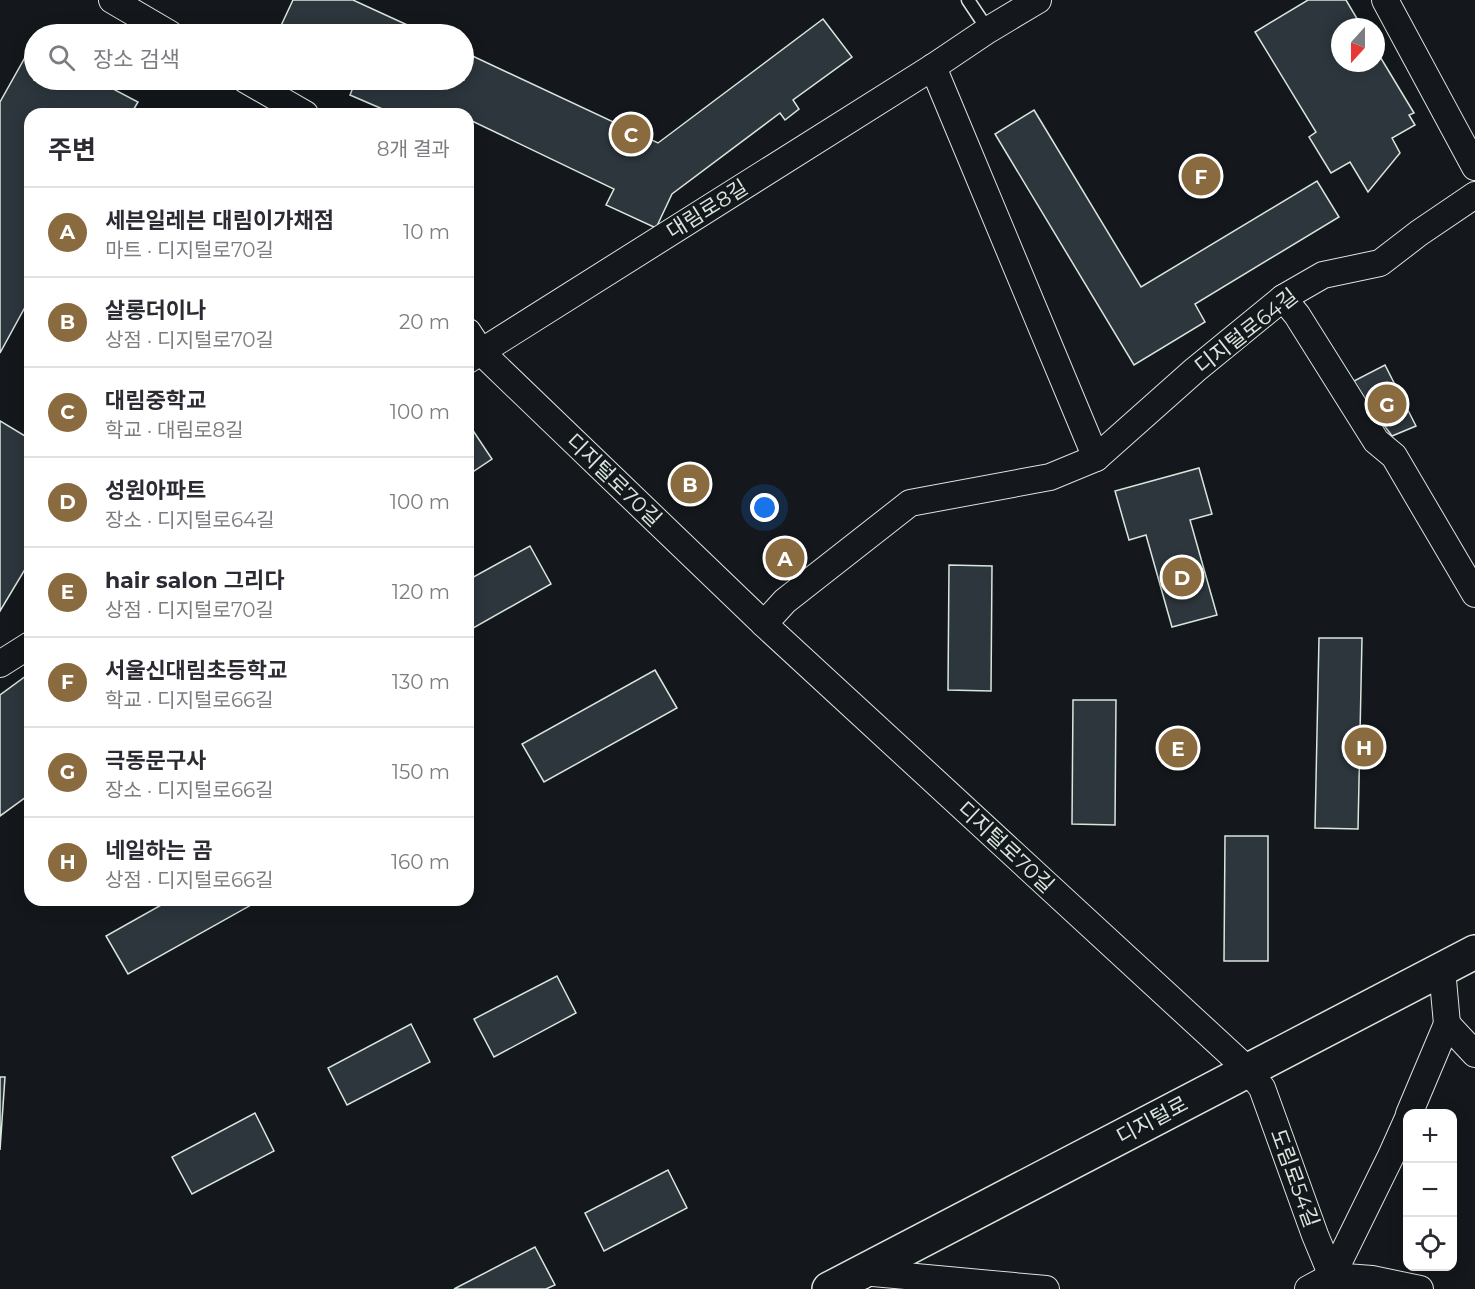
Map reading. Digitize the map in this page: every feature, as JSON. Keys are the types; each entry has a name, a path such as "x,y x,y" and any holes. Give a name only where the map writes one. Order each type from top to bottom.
{"main road":[{"name":"디지털로","path":"829,1289 861,1281 1248,1070 1442,969 1474,947"}],"street":[{"path":"112,0 153,24"},
{"name":"대림로8길","path":"474,347 933,67 1038,0"},
{"path":"1385,0 1475,167"},
{"path":"764,624 785,601 910,504 1050,477 1096,458 933,67"},
{"path":"263,90 295,108"},
{"name":"디지털로64길","path":"1096,458 1195,370 1283,298 1323,275 1380,263 1475,195"},
{"path":"1283,298 1297,315 1376,441 1394,456 1475,594"},
{"name":"디지털로70길","path":"474,350 764,624 1248,1070"},
{"path":"0,664 24,649"},
{"path":"1411,1109 1447,1024 1442,969"},
{"path":"1447,1024 1475,1053"},
{"name":"도림로54길","path":"1248,1070 1262,1088 1334,1282"},
{"path":"1334,1282 1403,1128"},
{"path":"1308,1289 1334,1282 1372,1279 1420,1289"},
{"path":"861,1281 1038,1288"}],"lane":[{"path":"968,0 988,30"}],"building":[{"path":"293,0 353,0 405,24 282,24"},
{"path":"1308,0 1346,0 1357,18 1331,18 1331,72 1385,72 1385,65 1414,113 1409,115 1415,125 1392,138 1400,153 1368,192 1350,162 1331,173 1309,137 1316,132 1255,32"},
{"path":"823,19 852,57 793,100 799,109 785,120 780,113 672,194 656,228 606,205 614,189 474,122 474,108 380,108 350,95 352,90 474,90 474,57 658,143"},
{"path":"24,59 24,90 115,90 138,102 134,108 24,108 24,309 0,353 0,102"},
{"path":"1034,110 1141,287 1317,181 1339,217 1195,304 1205,322 1134,365 995,134"},
{"path":"1385,365 1416,426 1392,436 1352,382"},
{"path":"0,421 24,435 24,571 0,611"},
{"path":"474,432 492,459 474,471"},
{"path":"1199,468 1212,514 1190,520 1217,615 1172,627 1146,535 1129,540 1115,491"},
{"path":"530,546 551,584 474,628 474,577"},
{"path":"949,565 992,566 991,691 948,690"},
{"path":"1319,638 1362,638 1358,829 1315,828"},
{"path":"655,670 677,708 544,782 522,744"},
{"path":"24,677 24,798 0,816 0,695"},
{"path":"1073,700 1116,700 1115,825 1072,824"},
{"path":"1225,836 1268,836 1268,961 1224,961"},
{"path":"159,906 249,906 128,974 106,936"},
{"path":"557,976 576,1013 494,1057 474,1019"},
{"path":"411,1024 430,1062 347,1105 328,1068"},
{"path":"0,1077 5,1077 0,1150"},
{"path":"255,1113 274,1151 192,1194 172,1157"},
{"path":"668,1170 687,1208 604,1251 585,1213"},
{"path":"535,1247 555,1285 546,1289 454,1289"}],"place":[{"name":"대림중학교","path":"631,134"},
{"name":"서울신대림초등학교","path":"1201,176"},
{"name":"극동문구사","path":"1387,404"},
{"name":"살롱더이나","path":"690,484"},
{"name":"세븐일레븐 대림이가채점","path":"785,558"},
{"name":"성원아파트","path":"1182,577"},
{"name":"네일하는 곰","path":"1364,747"},
{"name":"hair salon 그리다","path":"1178,748"}]}
